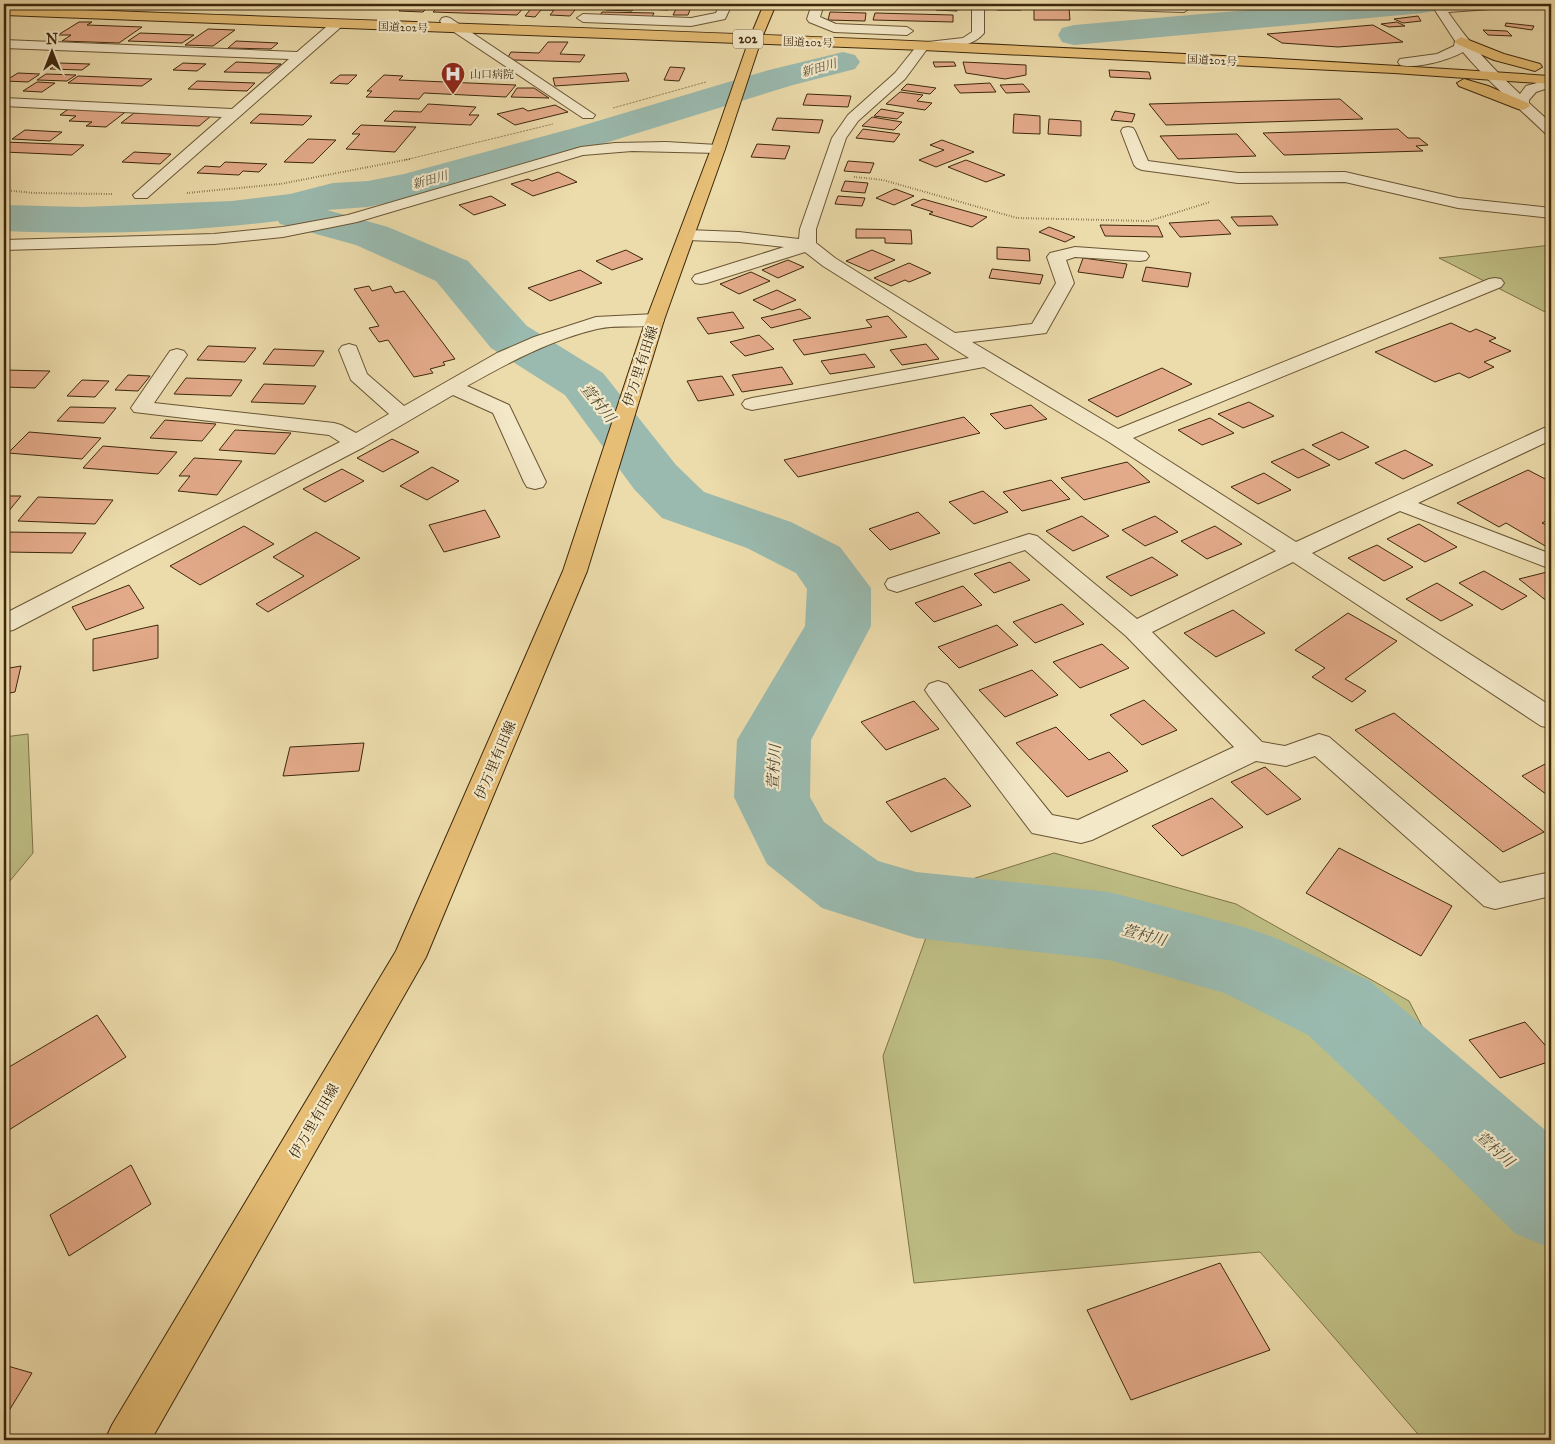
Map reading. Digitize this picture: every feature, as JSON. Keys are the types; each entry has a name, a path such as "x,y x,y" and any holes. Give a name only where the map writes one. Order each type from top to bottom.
{"main road":[{"name":"国道202号","path":"10,4 446,21 580,22 756,36 923,46 1400,66"},
{"name":"伊万里有田線","path":"127,1440 410,957 575,571 655,320 718,150 756,36 770,4"},
{"name":"国道202号","path":"4,11 458,29 966,41 1486,71 1551,71"},
{"path":"1461,41 1499,57 1551,71"},
{"path":"1400,66 1483,89 1522,106"},
{"name":"国道202号","path":"1486,71 1551,82"}],"street":[{"path":"580,22 593,4"},
{"path":"580,22 691,22 720,16 726,4"},
{"path":"818,4 813,19 834,28 907,31"},
{"path":"807,245 808,228 838,138 853,118 900,76 923,46 966,41 978,33 978,10 974,4"},
{"path":"1056,4 1184,8"},
{"path":"1439,6 1505,4"},
{"path":"1439,6 1461,41 1486,71 1551,131"},
{"path":"446,21 588,115"},
{"path":"141,195 337,24"},
{"path":"1400,66 1452,54 1460,48 1461,41"},
{"path":"4,44 300,56"},
{"path":"1522,106 1522,100 1531,90 1551,82"},
{"path":"4,102 235,112"},
{"path":"1128,131 1142,165 1238,178 1345,177 1458,202 1551,213"},
{"path":"4,245 214,239 283,232 351,219 581,150 611,146 647,146 718,150"},
{"path":"687,235 739,237 807,245 829,262 952,339 1117,437 1551,718"},
{"path":"701,279 807,245"},
{"path":"952,339 1039,329 1066,282 1056,257 1075,252 1140,256"},
{"path":"1117,437 1495,283"},
{"path":"4,624 356,442 504,357 541,341 596,323 655,320"},
{"path":"350,350 358,376 402,416"},
{"path":"177,355 141,408 334,429 356,442"},
{"path":"752,404 988,360"},
{"path":"452,387 502,409 535,482"},
{"path":"1135,630 1294,552 1551,432"},
{"path":"1399,503 1551,562"},
{"path":"897,584 1029,541 1135,630 1253,750 1286,756 1319,744 1496,897 1551,884"},
{"path":"938,690 1043,825 1081,832 1253,750"}],"path":[{"path":"4,190 35,193 141,195 223,192 306,180 395,162 588,115 706,82"},
{"path":"826,174 883,180 1017,218 1148,221 1211,202"}],"green space":[{"path":"1551,245 1551,315 1439,258"},
{"path":"28,734 33,853 4,888 4,737"},
{"path":"1054,853 1236,904 1409,1001 1448,1076 1551,1180 1551,1440 1423,1440 1260,1252 914,1283 883,1056 944,888"}],"building":[{"path":"328,4 325,6 288,5"},
{"path":"406,4 430,5 423,12 399,11"},
{"path":"441,4 527,4 517,15 433,12"},
{"path":"535,4 580,4 570,16 550,15 554,10 541,10 535,17 525,16"},
{"path":"610,4 636,5 632,11 606,10"},
{"path":"829,4 876,4 877,5 830,7"},
{"path":"887,4 907,4 906,9 887,9"},
{"path":"936,4 957,4 957,11 936,10"},
{"path":"648,5 670,5 668,10 645,9"},
{"path":"997,5 1021,6 1021,10 997,10"},
{"path":"1034,6 1069,8 1070,20 1034,20"},
{"path":"677,7 691,7 688,15 673,15"},
{"path":"602,12 654,13 652,17 600,15"},
{"path":"830,12 866,13 865,21 828,20"},
{"path":"875,13 953,15 953,22 873,20"},
{"path":"1418,16 1421,21 1403,23 1394,19"},
{"path":"79,22 92,22 87,25 142,27 119,43 62,41 71,35 58,35"},
{"path":"1397,22 1405,26 1389,27 1381,24"},
{"path":"1506,23 1534,26 1532,30 1505,26"},
{"path":"1373,25 1403,42 1338,47 1282,43 1267,34"},
{"path":"208,29 235,30 213,46 185,45"},
{"path":"1483,30 1507,31 1512,36 1488,35"},
{"path":"140,33 194,35 182,43 128,41"},
{"path":"236,41 278,43 271,49 228,48"},
{"path":"548,42 568,42 560,54 585,55 580,62 514,60 508,57 511,52 539,53"},
{"path":"236,62 281,64 269,73 224,72"},
{"path":"933,62 954,62 956,66 935,67"},
{"path":"963,62 1026,65 1026,75 1005,79 966,73"},
{"path":"59,63 90,64 82,70 50,69"},
{"path":"183,63 206,64 197,71 173,70"},
{"path":"670,67 685,68 679,81 664,80"},
{"path":"1109,70 1149,72 1151,79 1110,77"},
{"path":"18,73 40,74 28,82 5,81"},
{"path":"626,73 629,81 555,86 553,78"},
{"path":"46,74 76,75 67,81 37,80"},
{"path":"340,75 357,75 348,84 330,83"},
{"path":"384,75 403,76 399,80 516,85 506,97 424,93 419,99 366,97 372,91 367,91"},
{"path":"78,76 152,79 142,86 68,83"},
{"path":"197,81 255,83 247,91 188,89"},
{"path":"37,82 55,83 42,92 23,91"},
{"path":"990,83 996,92 960,93 954,85"},
{"path":"907,84 936,88 930,94 901,90"},
{"path":"1023,84 1030,92 1006,93 1000,85"},
{"path":"517,88 534,88 549,98 511,97"},
{"path":"900,92 923,95 917,101 932,103 925,110 886,104"},
{"path":"807,94 851,96 848,107 803,105"},
{"path":"1340,99 1363,119 1166,125 1149,104"},
{"path":"428,104 476,107 469,115 479,115 471,125 384,121 394,111 421,112"},
{"path":"555,105 568,112 515,125 497,114 523,108 528,111"},
{"path":"70,108 128,110 106,127 86,126 92,122 69,121 76,116 60,115"},
{"path":"881,109 904,113 897,119 874,116"},
{"path":"1115,111 1135,114 1132,122 1111,120"},
{"path":"134,113 211,116 199,126 121,123"},
{"path":"260,114 312,116 303,125 250,123"},
{"path":"1014,114 1040,116 1040,134 1013,133"},
{"path":"872,117 902,122 894,130 862,126"},
{"path":"777,118 823,120 819,133 772,130"},
{"path":"1049,119 1081,121 1081,136 1048,134"},
{"path":"361,125 416,127 395,152 346,149 360,134 352,134"},
{"path":"863,129 900,134 894,142 856,138"},
{"path":"1398,129 1408,138 1419,138 1428,145 1416,146 1423,151 1284,155 1263,133"},
{"path":"25,130 62,132 50,141 12,139"},
{"path":"1237,134 1256,156 1178,159 1160,136"},
{"path":"308,139 336,140 313,163 284,162"},
{"path":"942,140 974,152 936,167 919,160 944,150 930,145"},
{"path":"4,142 84,145 72,155 4,152"},
{"path":"757,144 790,146 785,159 751,157"},
{"path":"134,152 171,154 160,164 122,162"},
{"path":"966,160 1005,175 986,182 948,167"},
{"path":"848,161 874,163 870,173 844,171"},
{"path":"225,162 267,164 259,172 243,171 239,175 197,173 205,166 220,167"},
{"path":"558,172 577,182 533,196 511,184 528,179 532,181"},
{"path":"845,181 868,183 865,193 841,191"},
{"path":"895,189 914,196 894,205 876,198"},
{"path":"491,196 506,205 474,215 459,205"},
{"path":"838,196 865,198 862,206 835,204"},
{"path":"923,199 987,217 972,227 929,214 933,212 911,205"},
{"path":"1272,216 1278,225 1238,226 1231,217"},
{"path":"1219,220 1231,234 1180,237 1169,223"},
{"path":"1100,225 1158,226 1163,237 1105,236"},
{"path":"1049,227 1075,237 1065,242 1039,232"},
{"path":"856,229 911,230 912,244 885,243 885,238 856,238"},
{"path":"997,247 1029,249 1030,261 997,259"},
{"path":"626,250 643,259 612,270 596,261"},
{"path":"872,250 895,260 869,271 846,261"},
{"path":"1083,258 1127,264 1123,278 1078,272"},
{"path":"788,260 804,267 778,278 762,270"},
{"path":"909,263 931,273 909,282 905,280 891,286 874,278"},
{"path":"1146,267 1191,273 1188,287 1142,281"},
{"path":"992,269 1043,275 1040,284 989,278"},
{"path":"580,270 602,283 550,301 528,288"},
{"path":"751,272 770,281 739,294 720,284"},
{"path":"369,286 372,291 391,286 395,293 404,291 455,359 443,362 445,365 430,369 433,373 414,377 388,340 379,342 369,328 379,326 354,289"},
{"path":"777,290 796,300 772,310 753,300"},
{"path":"800,309 811,318 771,328 761,318"},
{"path":"733,312 744,328 708,334 697,318"},
{"path":"888,316 907,337 804,355 793,340 872,327 866,320"},
{"path":"1451,323 1470,332 1476,329 1496,338 1489,341 1511,351 1484,362 1494,367 1469,378 1459,373 1435,382 1375,352"},
{"path":"759,335 774,349 745,356 730,342"},
{"path":"926,344 939,359 902,365 890,350"},
{"path":"208,346 256,348 245,362 197,360"},
{"path":"274,349 324,351 314,366 263,364"},
{"path":"865,354 875,367 830,374 821,361"},
{"path":"782,367 793,384 742,392 732,375"},
{"path":"1162,368 1192,384 1117,417 1088,400"},
{"path":"4,370 50,371 35,388 4,387"},
{"path":"128,375 150,376 138,391 115,390"},
{"path":"722,376 734,395 698,401 687,381"},
{"path":"186,378 242,380 231,396 174,394"},
{"path":"82,380 109,381 95,397 67,396"},
{"path":"264,384 316,386 304,404 251,402"},
{"path":"1249,402 1274,416 1243,428 1218,414"},
{"path":"1031,405 1047,419 1005,429 990,414"},
{"path":"70,407 116,408 104,423 57,421"},
{"path":"964,417 980,433 798,477 784,460"},
{"path":"1210,418 1234,433 1202,445 1178,430"},
{"path":"165,420 216,424 202,441 150,438"},
{"path":"235,430 291,433 275,454 219,450"},
{"path":"29,432 101,438 82,459 8,453"},
{"path":"1342,432 1369,447 1339,460 1312,445"},
{"path":"392,439 419,452 383,472 357,458"},
{"path":"103,446 177,452 158,474 83,468"},
{"path":"1303,449 1330,465 1298,478 1271,462"},
{"path":"1405,450 1433,465 1403,479 1375,463"},
{"path":"194,458 242,461 217,495 178,491 190,476 179,476"},
{"path":"1127,462 1150,482 1084,500 1061,478"},
{"path":"432,467 459,481 427,500 400,486"},
{"path":"342,469 364,481 325,502 303,489"},
{"path":"1528,470 1551,482 1551,518 1542,523 1551,527 1551,544 1547,547 1506,523 1499,527 1457,503"},
{"path":"1264,473 1291,490 1258,504 1231,487"},
{"path":"1051,480 1070,499 1022,511 1003,492"},
{"path":"983,491 1008,512 974,524 949,502"},
{"path":"4,496 21,496 4,517"},
{"path":"38,497 113,500 95,524 18,521"},
{"path":"485,510 500,537 444,552 429,525"},
{"path":"918,512 940,533 890,550 869,529"},
{"path":"1082,516 1109,536 1073,551 1046,531"},
{"path":"1155,516 1178,532 1145,546 1122,530"},
{"path":"1419,524 1457,547 1425,562 1387,539"},
{"path":"244,526 274,544 200,585 170,566"},
{"path":"1215,526 1242,544 1207,559 1181,541"},
{"path":"4,532 86,533 72,553 4,552"},
{"path":"316,532 360,558 268,612 256,604 304,576 273,557"},
{"path":"1377,545 1413,567 1384,581 1348,558"},
{"path":"1152,557 1178,575 1131,596 1106,577"},
{"path":"1010,562 1030,580 994,593 974,574"},
{"path":"1484,571 1527,596 1502,610 1459,583"},
{"path":"1551,571 1551,602 1548,602 1519,579"},
{"path":"1437,583 1473,605 1441,621 1406,599"},
{"path":"129,585 144,608 86,630 72,607"},
{"path":"963,586 982,605 934,622 915,603"},
{"path":"1062,604 1084,624 1035,643 1013,622"},
{"path":"1233,610 1265,633 1216,657 1184,633"},
{"path":"1348,613 1397,641 1345,679 1366,691 1352,702 1312,677 1325,668 1295,650"},
{"path":"158,625 158,658 93,671 93,639"},
{"path":"997,625 1018,645 959,668 938,647"},
{"path":"1102,644 1129,668 1080,688 1053,662"},
{"path":"21,666 15,692 4,694 4,669"},
{"path":"1032,670 1058,695 1005,717 979,690"},
{"path":"1144,700 1177,730 1142,745 1110,715"},
{"path":"914,701 939,729 886,750 861,722"},
{"path":"1394,713 1544,832 1503,852 1355,730"},
{"path":"1056,727 1089,760 1109,752 1128,771 1067,797 1016,743"},
{"path":"364,743 359,771 283,776 290,747"},
{"path":"1551,761 1551,798 1522,776"},
{"path":"1265,767 1301,799 1267,815 1231,782"},
{"path":"945,778 971,806 911,832 886,802"},
{"path":"1212,798 1243,827 1182,856 1152,826"},
{"path":"1339,848 1452,906 1421,956 1306,893"},
{"path":"97,1015 126,1057 4,1133 4,1070"},
{"path":"1525,1022 1551,1052 1551,1061 1500,1078 1469,1040"},
{"path":"131,1165 151,1204 69,1256 50,1215"},
{"path":"1220,1263 1270,1350 1131,1400 1087,1310"},
{"path":"4,1365 32,1373 4,1419"}],"waterway":[{"name":"新田川","path":"1074,35 1423,4"},
{"name":"新田川","path":"291,207 333,196 368,194 409,186 588,136 781,77 843,62"},
{"name":"新田川","path":"4,218 83,220 232,214 291,207"},
{"name":"萱村川","path":"291,207 295,215 372,236 452,271 509,337 584,384 655,477 683,505 769,535 818,560 839,588 838,626 774,740 772,797 795,843 851,885 916,905 1109,926 1247,964 1339,1008 1483,1136 1551,1200"}],"place":[{"name":"山口病院","path":"453,95"}]}
